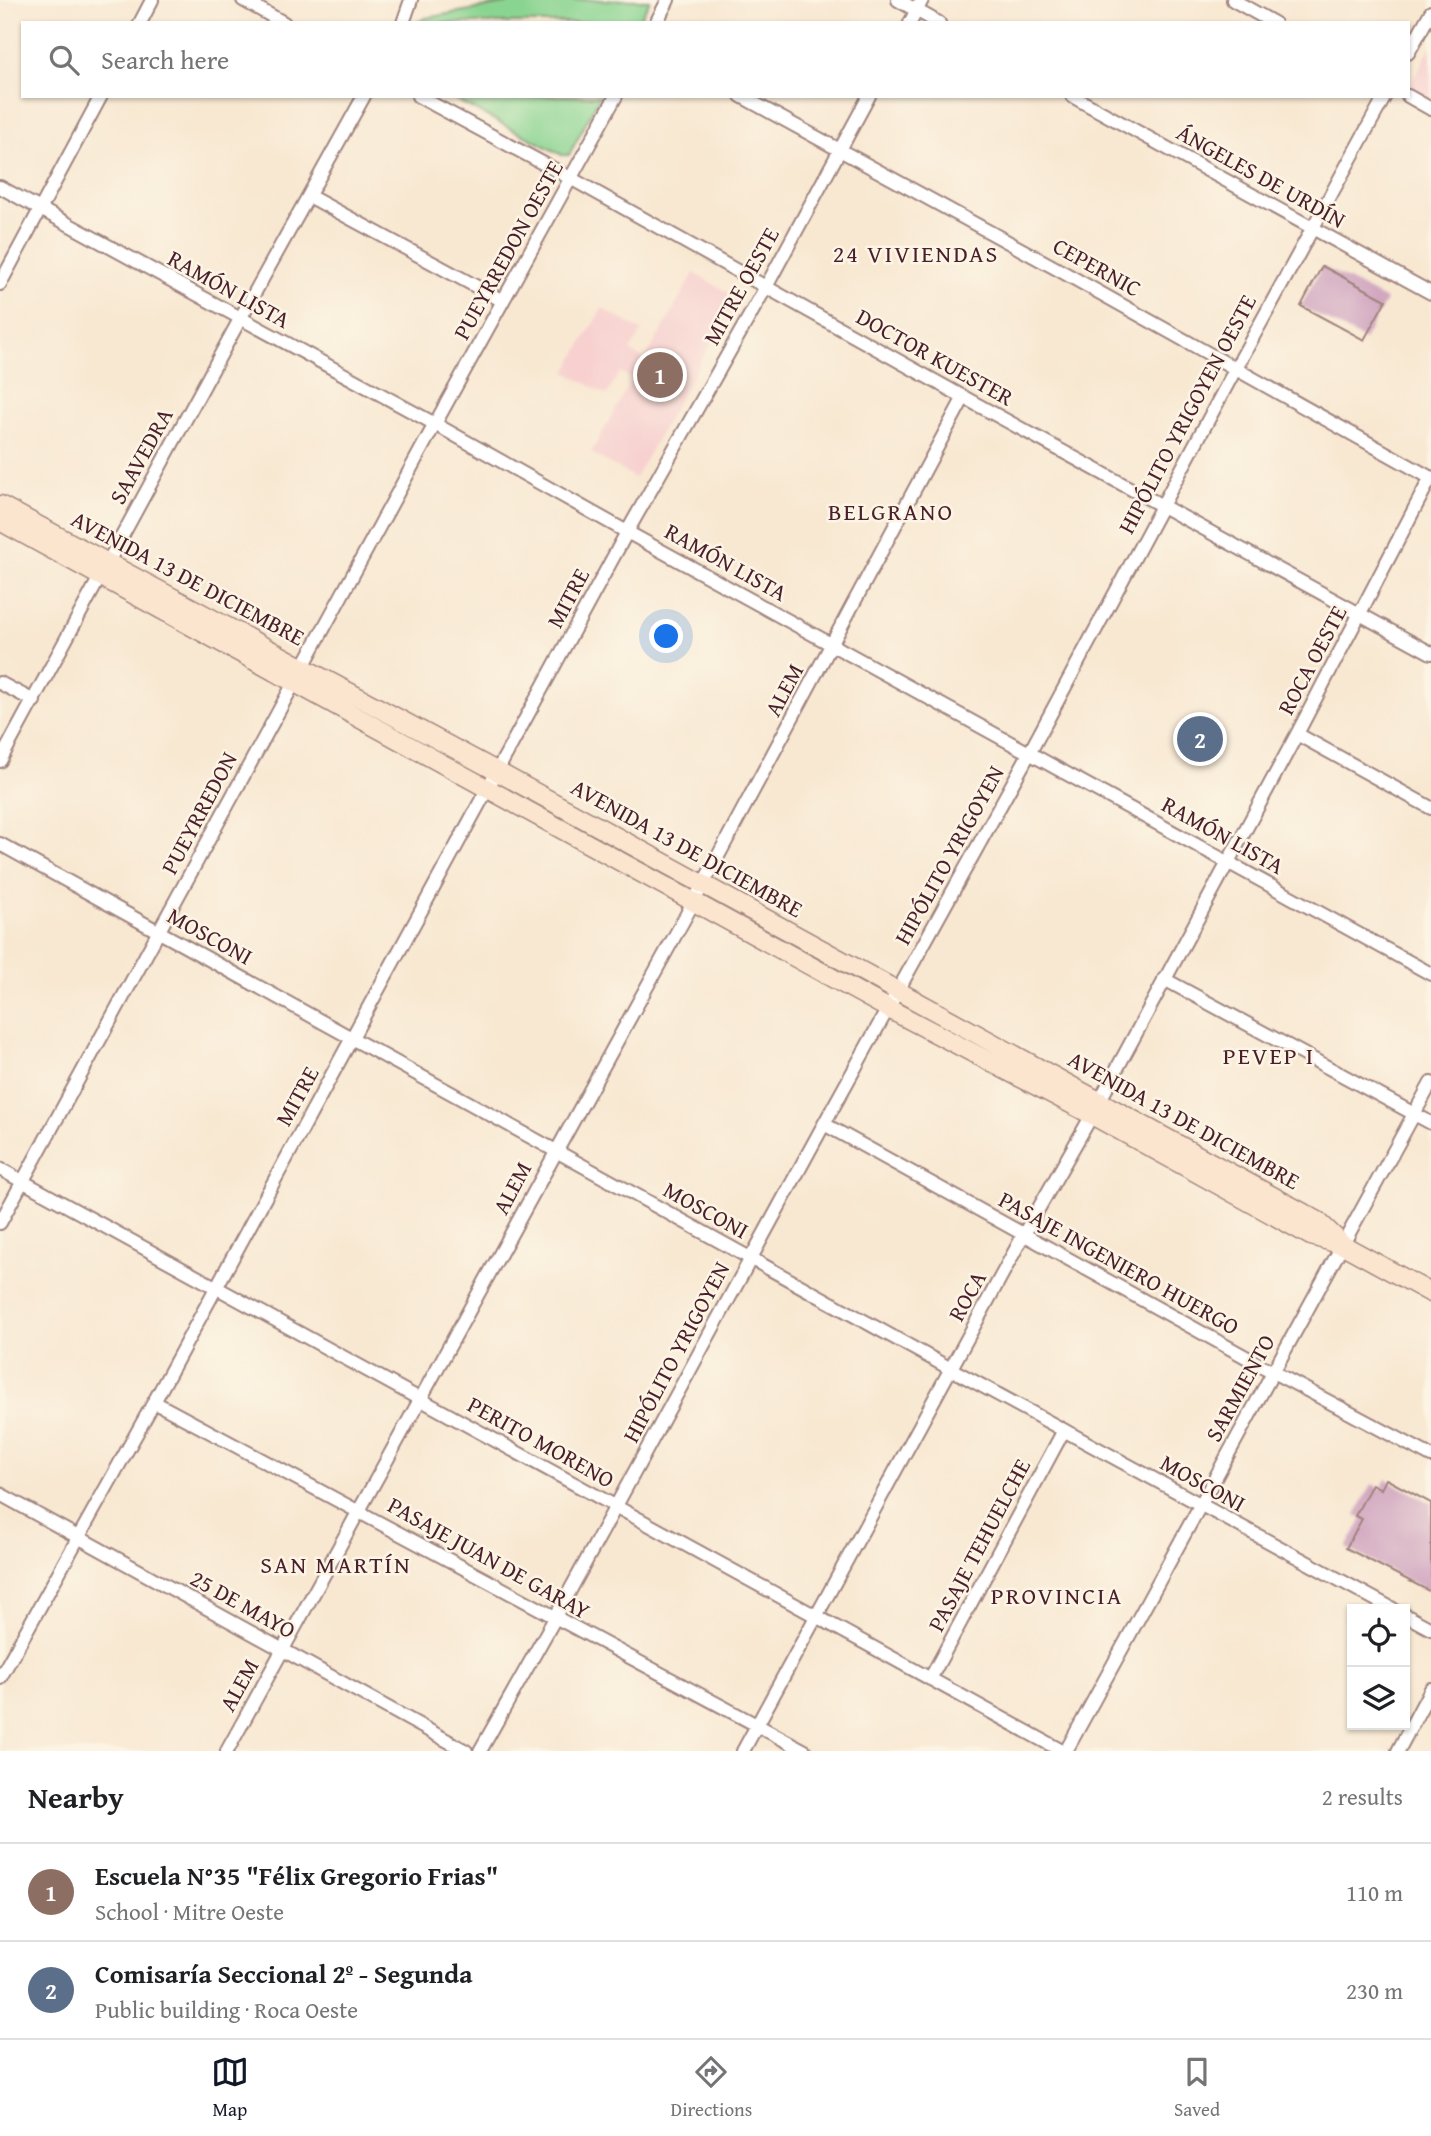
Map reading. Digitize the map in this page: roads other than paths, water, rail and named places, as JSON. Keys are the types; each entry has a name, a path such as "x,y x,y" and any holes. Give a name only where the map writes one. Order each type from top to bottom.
{"street":[{"path":"141,21 152,0"},
{"path":"243,0 280,21"},
{"path":"404,21 411,0"},
{"path":"657,21 668,0"},
{"path":"898,0 919,5 937,21"},
{"path":"1233,0 1270,21"},
{"path":"910,21 919,5"},
{"path":"1410,49 1431,12"},
{"path":"1410,97 1431,109"},
{"path":"0,284 100,98"},
{"name":"SAAVEDRA","path":"0,761 363,98"},
{"name":"DOCTOR KUESTER","path":"422,98 1431,653"},
{"name":"PUEYRREDON OESTE","path":"435,424 615,98"},
{"name":"CEPERNIC","path":"745,98 1431,477"},
{"name":"MITRE OESTE","path":"628,532 766,287 868,98"},
{"name":"ÁNGELES DE URDÍN","path":"1076,98 1431,293"},
{"name":"HIPÓLITO YRIGOYEN OESTE","path":"1030,752 1161,505 1384,98"},
{"name":"RAMÓN LISTA","path":"0,187 1431,974"},
{"path":"309,196 503,301"},
{"name":"ALEM","path":"227,1751 703,885 964,397"},
{"name":"PUEYRREDON","path":"0,1223 435,424"},
{"name":"ROCA OESTE","path":"1228,862 1431,477"},
{"name":"AVENIDA 13 DE DICIEMBRE","path":"0,505 104,569 494,780 703,885 898,992 1095,1108"},
{"name":"AVENIDA 13 DE DICIEMBRE","path":"0,521 104,569"},
{"name":"MITRE","path":"0,1678 154,1402 628,532"},
{"path":"0,683 34,701"},
{"path":"1297,734 1431,808"},
{"name":"HIPÓLITO YRIGOYEN","path":"480,1751 1030,752"},
{"name":"AVENIDA 13 DE DICIEMBRE","path":"494,780 694,901 889,1009 1095,1108 1318,1221 1343,1245 1431,1293"},
{"name":"MOSCONI","path":"0,844 951,1369 1384,1604"},
{"name":"ROCA","path":"743,1751 1228,862"},
{"path":"1164,979 1431,1123"},
{"name":"SARMIENTO","path":"1064,1751 1431,1083"},
{"name":"PASAJE INGENIERO HUERGO","path":"824,1124 1273,1372 1431,1456"},
{"name":"PERITO MORENO","path":"0,1169 615,1508 1064,1751"},
{"name":"PASAJE JUAN DE GARAY","path":"154,1402 805,1751"},
{"name":"PASAJE TEHUELCHE","path":"930,1679 1064,1430"},
{"name":"25 DE MAYO","path":"0,1494 466,1751"},
{"path":"1410,1618 1431,1629"},
{"path":"1398,1751 1431,1689"}],"place":[{"name":"Escuela N°35 \"Félix Gregorio Frias\"","path":"660,375"},
{"name":"Comisaría Seccional 2º - Segunda","path":"1200,739"}],"district":[{"name":"24 VIVIENDAS","path":"916,254"},
{"name":"BELGRANO","path":"891,512"},
{"name":"PEVEP I","path":"1269,1056"},
{"name":"SAN MARTÍN","path":"336,1565"},
{"name":"PROVINCIA","path":"1057,1596"}]}
